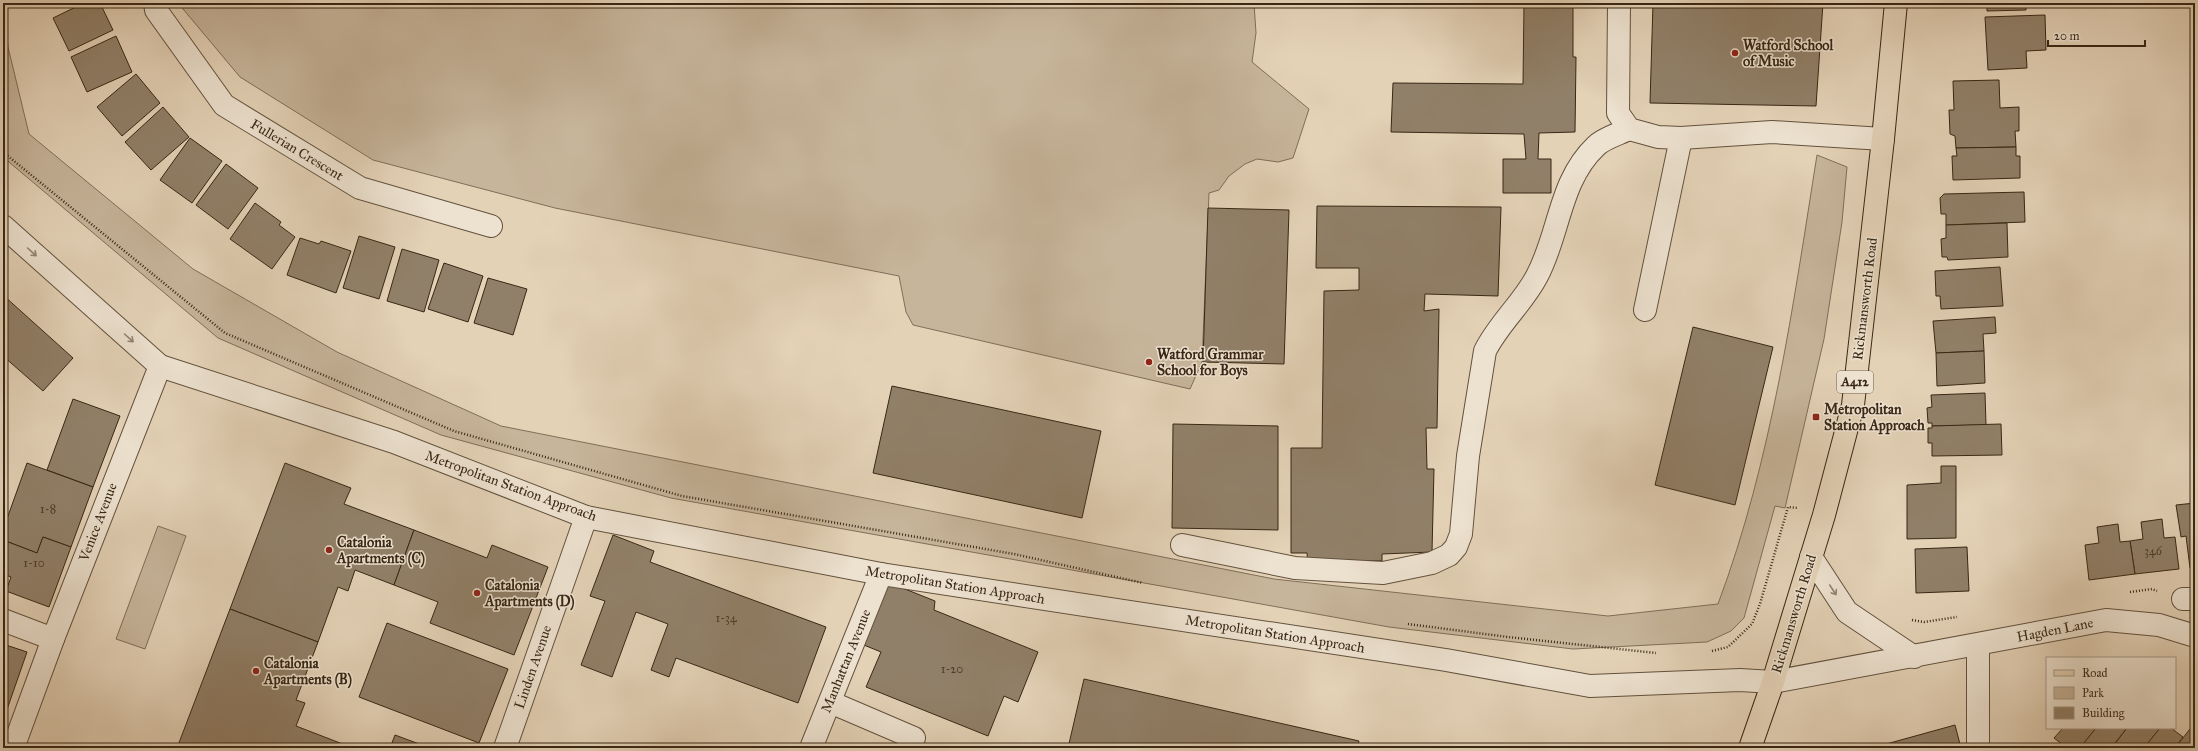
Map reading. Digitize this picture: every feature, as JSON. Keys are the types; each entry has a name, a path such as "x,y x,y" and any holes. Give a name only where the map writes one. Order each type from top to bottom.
{"main road":[{"name":"Rickmansworth Road","path":"1750,748 1773,682 1824,515 1853,405 1883,139 1896,3"}],"street":[{"name":"Fullerian Crescent","path":"155,3 156,10 224,105 360,188 491,226"},
{"path":"1619,3 1618,112 1629,129 1658,137 1681,138 1772,132 1883,139"},
{"path":"1182,545 1295,568 1383,573 1432,563 1449,555 1456,547 1461,534 1468,456 1485,351 1493,335 1519,304 1538,274 1570,182 1579,167 1597,145 1629,129"},
{"path":"1645,310 1681,138"},
{"name":"Metropolitan Station Approach","path":"3,226 160,366 394,442 586,517 881,574 1446,660 1590,686 1740,680 1773,682"},
{"name":"Venice Avenue","path":"13,748 53,639 143,406 160,366"},
{"name":"Linden Avenue","path":"505,748 586,517"},
{"path":"1811,557 1847,612 1914,657"},
{"name":"Manhattan Avenue","path":"811,748 881,574"},
{"path":"3,620 53,639"},
{"name":"Hagden Lane","path":"1773,682 1914,657 2106,620 2159,625 2195,636"},
{"path":"1978,645 1978,748"},
{"path":"830,702 914,738 910,748"}],"path":[{"path":"3,152 225,333 454,430 682,496 1014,554 1149,585"},
{"path":"1706,653 1728,647 1752,624 1760,604 1788,507 1824,515"},
{"path":"2128,593 2152,589 2189,599"},
{"path":"1910,620 1924,622 1963,616"},
{"path":"1406,623 1524,639 1662,654"}],"green space":[{"path":"3,3 8,47 29,134 193,269 337,352 501,426 1274,579 1608,616 1718,604 1737,550 1767,438 1779,382 1799,269 1817,155 1847,167 1842,222 1824,339 1785,508 1775,506 1744,618 1731,631 1707,642 1573,649 1389,627 671,498 441,435 218,338 3,157"},
{"path":"178,3 1254,3 1256,33 1252,62 1309,109 1293,158 1278,162 1257,159 1245,164 1229,176 1219,190 1209,193 1202,362 1190,389 913,325 906,312 899,276 555,208 373,160 240,77"},
{"path":"158,526 186,536 145,649 116,639"}],"building":[{"path":"84,3 100,3 113,30 69,51 53,18"},
{"path":"1524,3 1573,3 1573,57 1576,57 1575,132 1539,133 1538,159 1551,159 1551,193 1503,193 1503,159 1526,159 1524,134 1391,132 1393,83 1523,84"},
{"name":"Watford School of Music","path":"1653,3 1823,3 1816,106 1650,103"},
{"path":"1987,3 2026,3 2026,10 1987,11"},
{"path":"2045,15 2046,50 2026,51 2027,68 1988,70 1985,17"},
{"path":"116,36 132,72 87,92 71,57"},
{"path":"136,74 160,103 122,136 97,107"},
{"path":"1999,80 2000,108 2019,107 2019,131 2015,131 2016,147 1956,148 1955,136 1950,134 1949,110 1954,110 1953,81"},
{"path":"163,107 189,137 151,170 125,142"},
{"path":"190,138 222,161 192,203 160,180"},
{"path":"2016,147 2016,156 2020,156 2020,178 1953,180 1952,156 1957,156 1956,148"},
{"path":"226,164 258,188 228,229 196,205"},
{"path":"2024,192 2025,222 1946,225 1946,214 1941,214 1940,198 1944,194"},
{"path":"255,203 281,222 279,225 295,237 272,269 230,239"},
{"path":"1317,206 1501,207 1498,296 1425,294 1424,311 1439,309 1437,428 1426,428 1427,469 1434,469 1432,552 1382,554 1382,561 1337,560 1308,566 1307,553 1291,553 1291,448 1322,448 1324,291 1359,290 1359,268 1316,268"},
{"path":"1208,208 1289,210 1284,364 1203,362"},
{"path":"2007,223 2008,257 1948,260 1947,257 1942,257 1941,239 1946,238 1946,225"},
{"path":"359,236 395,247 379,299 343,288"},
{"path":"300,238 319,244 321,241 351,251 336,293 287,275"},
{"path":"402,249 439,260 424,312 387,301"},
{"path":"444,263 483,276 468,322 428,309"},
{"path":"2000,267 2003,306 1941,309 1940,296 1936,296 1935,271"},
{"path":"488,278 527,289 513,335 474,323"},
{"path":"3,295 73,358 43,391 3,356"},
{"path":"1995,317 1996,333 1983,334 1984,351 1936,353 1933,321"},
{"path":"1693,327 1773,347 1735,505 1655,485"},
{"path":"1984,351 1985,383 1937,386 1936,353"},
{"path":"892,386 1101,431 1082,518 873,473"},
{"path":"1985,393 1986,425 1932,426 1932,423 1928,423 1927,408 1932,407 1931,395"},
{"path":"73,399 120,416 93,487 47,470"},
{"path":"1173,424 1278,426 1278,530 1172,528"},
{"path":"2001,424 2002,455 1932,456 1932,443 1928,443 1928,428 1932,428 1932,426"},
{"path":"27,463 93,487 71,547 43,537 37,553 3,540 3,530"},
{"name":"Catalonia Apartments (C)","path":"285,463 351,488 344,504 414,530 394,585 355,570 348,591 338,587 318,642 230,609"},
{"path":"1941,466 1956,466 1956,538 1907,539 1907,485 1941,483"},
{"path":"2195,503 2195,567 2190,568 2186,536 2181,537 2176,505"},
{"path":"2162,519 2164,538 2175,537 2179,569 2135,574 2130,541 2143,539 2141,522"},
{"path":"2118,524 2120,542 2130,541 2135,574 2089,580 2085,545 2099,543 2097,527"},
{"name":"Catalonia Apartments (D)","path":"414,530 487,558 492,545 548,567 514,655 430,623 438,602 394,585"},
{"path":"613,535 654,551 650,562 826,627 798,703 676,658 669,677 651,670 668,624 636,612 612,677 581,665 605,601 590,596"},
{"path":"43,537 71,547 49,607 6,591 11,577 3,574 3,540 37,553"},
{"path":"1967,547 1969,591 1916,593 1915,549"},
{"path":"885,581 935,601 934,610 1038,652 1018,702 1004,696 988,736 866,687 881,652 859,643"},
{"name":"Catalonia Apartments (B)","path":"230,609 318,642 296,700 305,703 296,726 340,743 338,748 177,748"},
{"path":"387,623 508,669 479,743 359,697"},
{"path":"3,644 27,652 3,721"},
{"path":"1084,679 1359,741 1357,748 1068,748"},
{"path":"1955,725 1961,748 1880,748 1879,746"},
{"path":"2062,729 2095,729 2080,748 2067,748 2054,738"},
{"path":"2095,729 2126,729 2111,748 2091,748 2084,743"},
{"path":"2126,729 2159,729 2144,748 2118,748 2114,745"},
{"path":"2159,729 2172,729 2183,737 2175,748 2144,748"},
{"path":"2190,729 2195,734 2195,748 2175,748"},
{"path":"395,735 430,748 390,748"},
{"path":"340,743 353,748 338,748"}],"place":[{"name":"Watford School of Music","path":"1735,53"},
{"name":"Watford Grammar School for Boys","path":"1149,362"},
{"name":"Metropolitan Station Approach","path":"1816,417"},
{"name":"Catalonia Apartments (C)","path":"329,550"},
{"name":"Catalonia Apartments (D)","path":"477,593"},
{"name":"Catalonia Apartments (B)","path":"256,671"}]}
